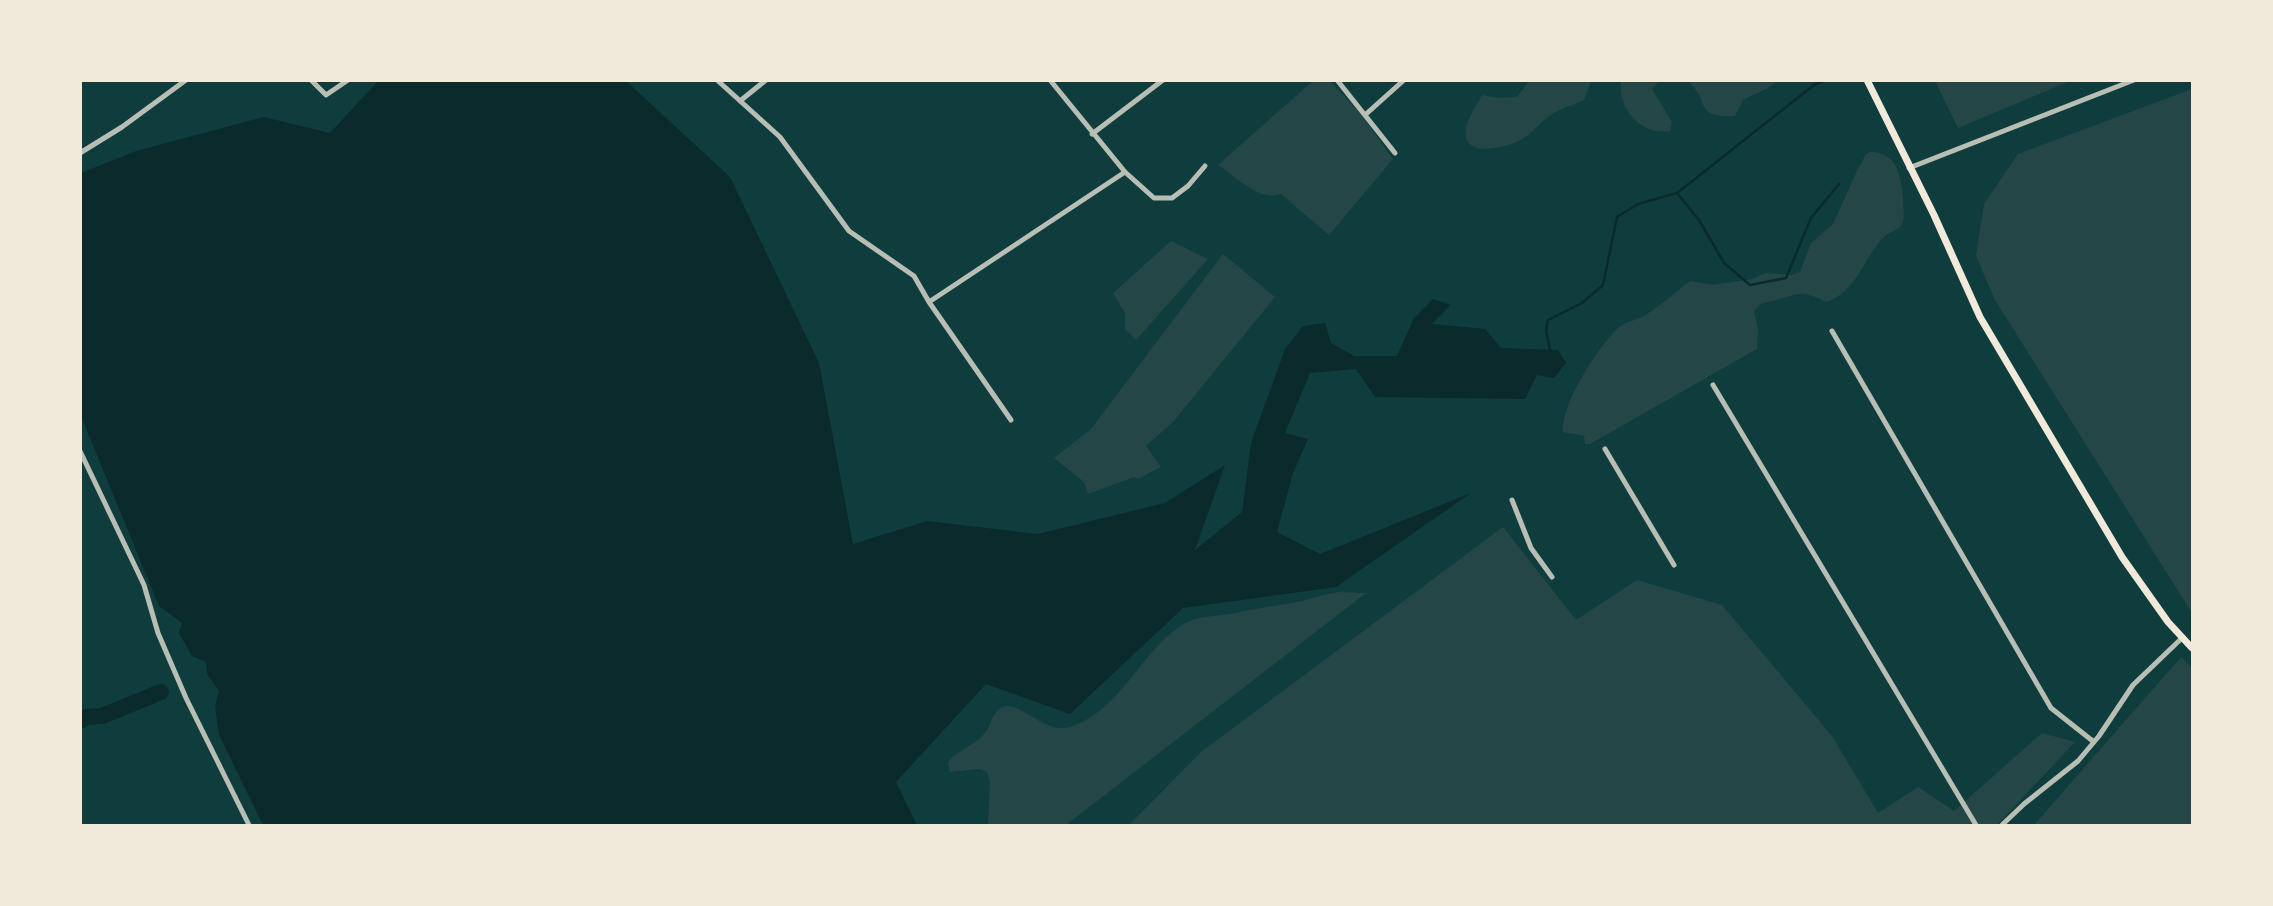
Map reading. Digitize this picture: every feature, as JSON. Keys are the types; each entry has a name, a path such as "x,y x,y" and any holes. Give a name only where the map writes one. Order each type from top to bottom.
{"main road":[{"path":"1867,80 1934,215 1980,317 2122,558 2168,622 2193,648"}],"street":[{"path":"80,153 122,127 186,80"},
{"path":"311,80 326,95 348,80"},
{"path":"717,80 780,137 849,231 914,276 929,302 1012,420"},
{"path":"740,101 766,80"},
{"path":"1050,80 1125,172 1154,198 1172,198 1188,186 1205,166"},
{"path":"1093,134 1163,80"},
{"path":"1337,80 1395,153"},
{"path":"1365,115 1404,80"},
{"path":"1909,167 2134,80"},
{"path":"929,302 1125,172"},
{"path":"1832,331 2051,708 2094,742"},
{"path":"1713,384 1976,825"},
{"path":"1605,449 1674,565"},
{"path":"80,451 144,584 158,633 186,698 249,825"},
{"path":"1511,499 1531,548 1552,577"},
{"path":"2002,825 2078,761 2133,685 2183,637"}],"shaded area":[{"path":"1314,80 1330,81 1360,113 1393,159 1329,235 1281,194 1273,196 1257,192 1218,165"},
{"path":"378,81 626,81 730,177 819,363 853,544 927,521 1038,534 1165,503 1225,465 1195,550 1242,512 1251,443 1285,349 1303,326 1325,323 1331,343 1354,356 1397,356 1414,318 1433,299 1451,305 1432,324 1485,329 1501,348 1558,350 1566,363 1554,378 1537,375 1525,399 1375,397 1356,369 1310,373 1285,433 1308,439 1293,473 1277,532 1320,554 1471,493 1336,587 1183,608 1070,714 986,684 896,782 917,825 263,825 219,735 215,706 219,691 207,674 206,662 192,656 179,633 182,623 159,606 81,416 81,173 136,151 264,117 330,133"},
{"path":"1529,81 1591,81 1584,100 1553,114 1518,141 1488,149 1471,145 1467,139 1467,125 1482,95 1517,97"},
{"path":"1621,81 1659,81 1652,89 1672,122 1670,131 1650,129 1633,118 1623,101"},
{"path":"1688,81 1777,81 1743,100 1735,116 1722,116 1713,114 1704,107"},
{"path":"1935,81 2070,81 1958,128"},
{"path":"2192,89 2192,613 1995,300 1976,256 1984,204 2018,154"},
{"path":"1870,152 1887,156 1896,167 1902,191 1904,219 1899,227 1876,246 1845,291 1826,302 1801,294 1761,304 1754,312 1758,330 1757,349 1590,444 1585,444 1584,436 1563,432 1568,407 1582,377 1601,348 1621,326 1647,314 1690,281 1713,285 1752,279 1766,273 1792,275 1800,272 1811,243 1833,224 1857,171 1866,154"},
{"path":"1171,241 1208,259 1136,340 1125,329 1125,313 1113,293"},
{"path":"1223,254 1275,297 1173,422 1146,446 1161,467 1138,479 1134,477 1088,494 1084,482 1054,458 1091,429"},
{"path":"1503,527 1576,620 1637,580 1722,605 1832,736 1878,813 1918,787 1954,811 2042,733 2075,742 1997,825 1129,825 1201,752"},
{"path":"1339,592 1366,593 1066,825 988,825 990,781 987,772 979,769 950,772 948,762 977,741 987,730 996,712 1005,706 1021,710 1050,726 1070,727 1102,709 1165,639 1185,623"},
{"path":"2181,657 2192,668 2192,825 2034,825"}],"waterway":[{"path":"1548,351 1548,320 1582,303 1603,285 1617,217 1638,204 1677,193 1814,85 1826,80"},
{"path":"1677,193 1699,220 1724,263 1750,285 1786,278 1811,218 1839,184"},
{"path":"80,721 86,717 102,716 161,692"}]}
